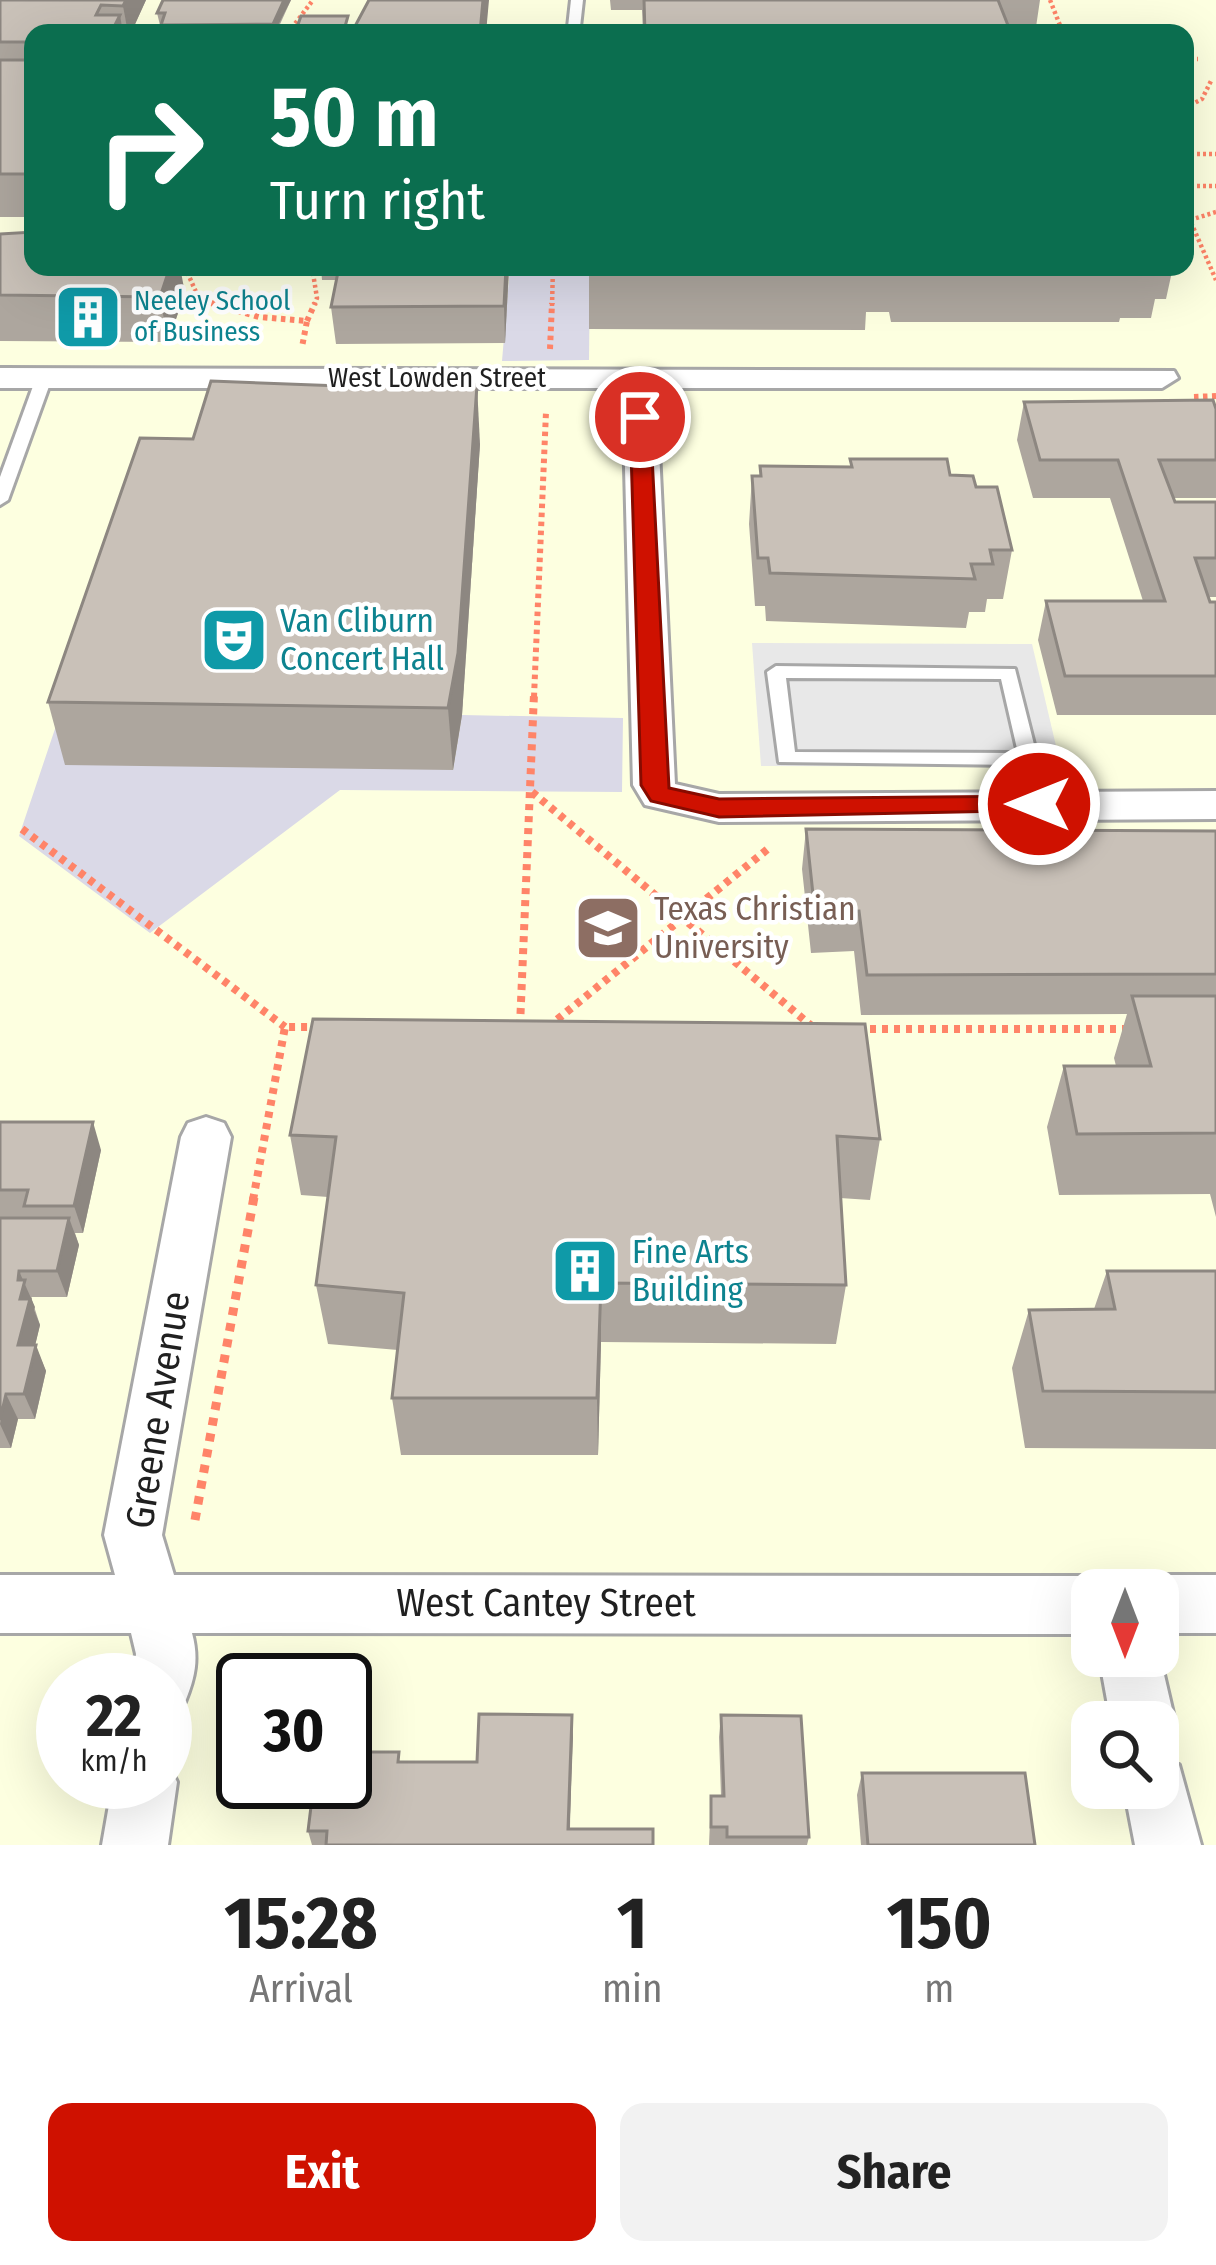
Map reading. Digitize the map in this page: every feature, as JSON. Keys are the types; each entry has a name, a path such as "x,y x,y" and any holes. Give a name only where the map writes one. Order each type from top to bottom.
{"street":[{"name":"West Lowden Street","path":"0,378 1162,378"},
{"path":"639,378 654,785 672,801 719,808 1216,806"},
{"name":"Greene Avenue","path":"167,1653 133,1534 206,1137"},
{"name":"West Cantey Street","path":"0,1604 1071,1604"},
{"path":"1179,1604 1216,1604"},
{"path":"134,1845 141,1809"},
{"path":"1160,1809 1168,1845"}],"lane":[{"path":"0,500 44,378"},
{"path":"1029,759 786,758 776,673 1009,674 1029,759 1039,804"}],"path":[{"path":"295,24 313,0"},
{"path":"1194,103 1202,99 1211,81"},
{"path":"1194,229 1216,280"},
{"path":"189,276 199,299 260,317 307,321"},
{"path":"299,361 317,298 313,276"},
{"path":"550,361 553,276"},
{"path":"520,1046 546,398"},
{"path":"531,790 814,1028"},
{"path":"22,829 285,1027 332,1028"},
{"path":"547,1028 775,844"},
{"path":"193,1533 285,1027"},
{"path":"496,1028 569,1028"},
{"path":"792,1028 1145,1029"}],"shaded area":[{"name":"Texas Christian University","path":"0,0 1216,0 1216,1845 0,1845"},
{"path":"509,276 590,276 589,360 502,361"},
{"path":"752,643 1032,644 1061,767 761,766"},
{"path":"61,711 453,770 462,715 623,718 622,792 340,790 150,933 19,836"}],"building":[{"path":"0,0 126,0 123,6 101,5 96,15 120,15 116,24 24,24 24,42 0,42"},
{"path":"163,0 284,0 273,24 161,24 165,13 157,13"},
{"path":"369,0 483,0 481,24 356,24"},
{"path":"644,0 998,0 1007,24 645,24"},
{"path":"301,16 348,16 346,24 298,24"},
{"path":"0,60 24,60 24,174 0,174"},
{"path":"24,233 24,276 167,276 160,297 0,295 0,234"},
{"path":"337,276 506,276 504,306 331,307"},
{"path":"211,381 368,387 477,385 458,653 448,708 48,702 140,438 193,439"},
{"path":"1213,400 1216,460 1159,460 1175,502 1216,502 1216,558 1195,558 1210,602 1216,602 1216,676 1065,676 1046,601 1165,601 1118,460 1040,460 1024,402"},
{"path":"850,459 947,459 950,475 973,476 976,487 997,487 1012,550 990,550 993,564 971,564 975,579 770,573 768,558 758,558 752,476 761,476 760,466 852,467"},
{"path":"806,829 1216,831 1216,974 867,975 859,911 815,913"},
{"path":"1132,996 1216,996 1216,1133 1077,1134 1064,1066 1151,1066"},
{"name":"Fine Arts Building","path":"313,1019 865,1024 880,1139 837,1136 846,1285 601,1283 597,1398 392,1398 404,1293 316,1285 336,1137 290,1135"},
{"path":"0,1122 93,1122 74,1206 24,1206 28,1190 0,1190"},
{"path":"0,1218 69,1218 57,1271 19,1271 18,1280 25,1280 20,1299 30,1299 18,1345 36,1345 24,1394 6,1394 0,1420"},
{"path":"1107,1271 1216,1271 1216,1392 1043,1391 1029,1310 1115,1309"},
{"path":"479,1714 572,1715 568,1829 653,1829 653,1845 326,1845 327,1831 308,1831 311,1809 372,1809 372,1752 399,1752 398,1762 477,1762"},
{"path":"721,1715 801,1716 809,1837 727,1837 727,1827 711,1827 711,1796 724,1796"},
{"path":"862,1773 1025,1773 1035,1845 868,1845"}],"place":[{"name":"Neeley School of Business","path":"88,317"},
{"name":"Van Cliburn Concert Hall","path":"234,640"},
{"name":"Texas Christian University","path":"608,928"},
{"name":"Fine Arts Building","path":"585,1271"}],"route":[{"path":"640,417 654,785 660,795 719,808 1039,804"}]}
